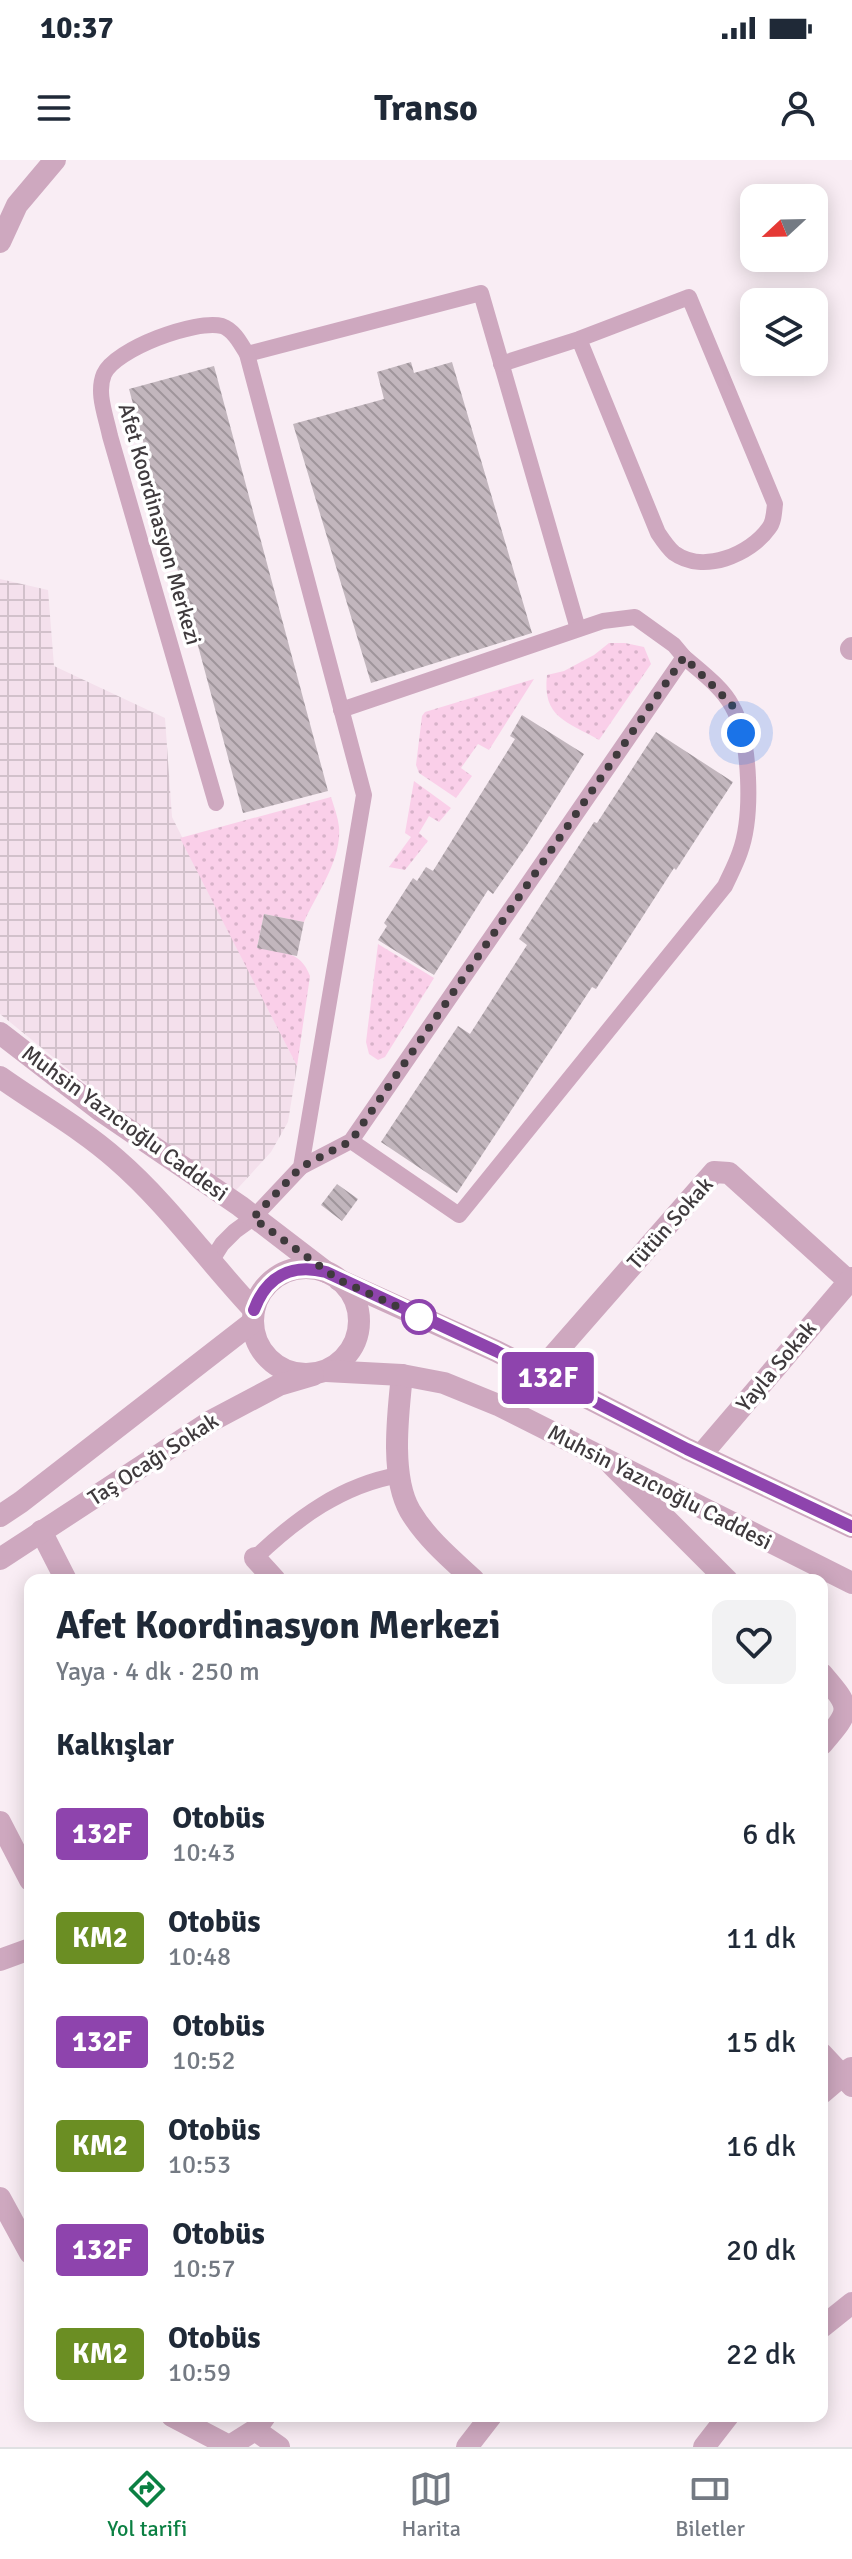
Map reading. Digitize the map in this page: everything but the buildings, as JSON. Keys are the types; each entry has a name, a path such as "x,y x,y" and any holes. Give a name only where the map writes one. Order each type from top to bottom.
{"street":[{"path":"0,242 17,205 55,160"},
{"name":"Muhsin Yazıcıoğlu Caddesi","path":"0,1033 101,1111 240,1206 333,1276 852,1527"},
{"name":"Muhsin Yazıcıoğlu Caddesi","path":"0,1077 114,1157 167,1208 253,1316"},
{"name":"Tütün Sokak","path":"538,1373 714,1172 729,1173 851,1281"},
{"path":"311,1268 333,1276 350,1291 356,1304 358,1331 347,1355 320,1373 296,1374 280,1368 266,1358 257,1343 253,1316 259,1296 268,1283 295,1269 311,1268"},
{"name":"Yayla Sokak","path":"701,1455 851,1281"},
{"name":"Taş Ocağı Sokak","path":"0,1516 253,1316"},
{"name":"Muhsin Yazıcıoğlu Caddesi","path":"320,1373 402,1375 444,1383 498,1405 852,1583"},
{"name":"Taş Ocağı Sokak","path":"0,1559 211,1421 279,1385 320,1373"},
{"path":"402,1375 398,1413 399,1475 408,1507 422,1529 468,1574"},
{"path":"610,1463 721,1574"},
{"path":"21,1502 41,1531 63,1574"},
{"path":"255,1558 270,1574"},
{"path":"828,1680 850,1706 846,1718 828,1738"},
{"path":"0,1822 24,1868"},
{"path":"0,1960 24,1951"},
{"path":"828,2059 849,2076 828,2089"},
{"path":"0,2198 24,2242"},
{"path":"828,2322 852,2303"},
{"path":"183,2422 229,2446 260,2423 279,2447"},
{"path":"467,2447 486,2422"},
{"path":"704,2447 723,2422"}],"lane":[{"path":"247,354 481,293 578,629"},
{"path":"501,364 579,339 689,297 775,504 772,526 754,544 731,557 704,563 674,553 658,533 579,339"},
{"name":"Afet Koordinasyon Merkezi","path":"216,803 110,436 100,391 104,375 112,362 124,352 162,336 223,326 237,337 247,354 364,795 301,1167"},
{"path":"341,710 603,621 635,617 674,645 732,705 741,733 748,783 741,851 725,886 459,1215 351,1141"},
{"path":"210,1263 228,1237 253,1218 301,1167 351,1141 684,657"},
{"path":"255,1558 306,1514 340,1494 372,1480 399,1475"}],"shaded area":[{"path":"0,579 48,590 54,666 165,718 172,817 297,1066 288,1122 271,1152 228,1199 0,1014"},
{"path":"609,643 644,647 651,664 599,740 567,722 553,709 546,689 547,675 564,671"},
{"path":"534,679 489,750 478,744 461,768 472,776 456,798 419,773 416,765 425,712"},
{"path":"414,781 451,808 439,822 429,816 419,833 428,841 405,870 389,867 411,837 405,833"},
{"path":"331,797 339,839 327,877 304,922 264,914 257,947 295,957 306,967 310,976 297,1066 180,838"},
{"path":"378,944 434,978 385,1057 378,1060 369,1054 366,1042"}],"bus line":[{"name":"132F","path":"254,1310 268,1283 281,1274 311,1268 326,1272 496,1351 687,1449 852,1527"}],"route":[{"path":"419,1317 427,1320 339,1280 253,1218 301,1167 351,1141 684,657 732,705 741,733"}]}
